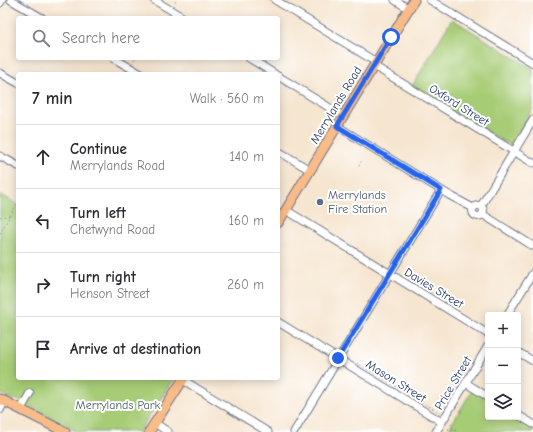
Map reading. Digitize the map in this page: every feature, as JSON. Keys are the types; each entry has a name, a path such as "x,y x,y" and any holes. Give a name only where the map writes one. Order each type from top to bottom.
{"main road":[{"name":"Merrylands Road","path":"280,220 414,0"},
{"path":"149,432 182,380"},
{"path":"3,400 65,432"}],"street":[{"path":"11,0 39,16"},
{"path":"154,0 181,16"},
{"name":"Oxford Street","path":"275,0 533,163"},
{"path":"395,0 408,9"},
{"path":"430,0 533,63"},
{"path":"116,60 138,72"},
{"path":"252,60 272,72"},
{"path":"0,73 16,82"},
{"path":"280,77 343,116"},
{"path":"533,120 514,151 473,211 477,216 482,214 533,246"},
{"path":"337,126 441,190 477,207"},
{"path":"280,153 310,170"},
{"path":"0,156 16,165"},
{"path":"294,432 441,190"},
{"name":"Davies Street","path":"286,210 485,332"},
{"path":"509,312 533,273"},
{"name":"Mason Street","path":"280,323 444,419"},
{"name":"Price Street","path":"436,432 487,348"},
{"path":"521,354 533,361"},
{"path":"185,380 268,432"},
{"path":"466,383 485,395"},
{"path":"21,410 30,393"},
{"path":"0,410 3,400"},
{"path":"521,417 533,424"},
{"path":"155,423 168,432"}],"path":[{"path":"174,6 176,0"},
{"path":"359,166 362,160"},
{"path":"0,232 16,206"},
{"path":"0,217 10,216"},
{"path":"354,361 444,419"},
{"path":"451,424 454,430"},
{"path":"448,429 458,432"}],"green space":[{"path":"452,19 533,69 533,108 511,146 411,88"},
{"name":"Merrylands Park","path":"0,194 16,204 16,380 173,380 139,432 78,432 16,399 12,400 0,393"},
{"path":"473,389 485,397 485,420 521,420 533,427 533,432 447,432"}],"place":[{"name":"Merrylands Fire Station","path":"320,202"}],"route":[{"path":"338,358 441,190 337,126 391,37"}]}
